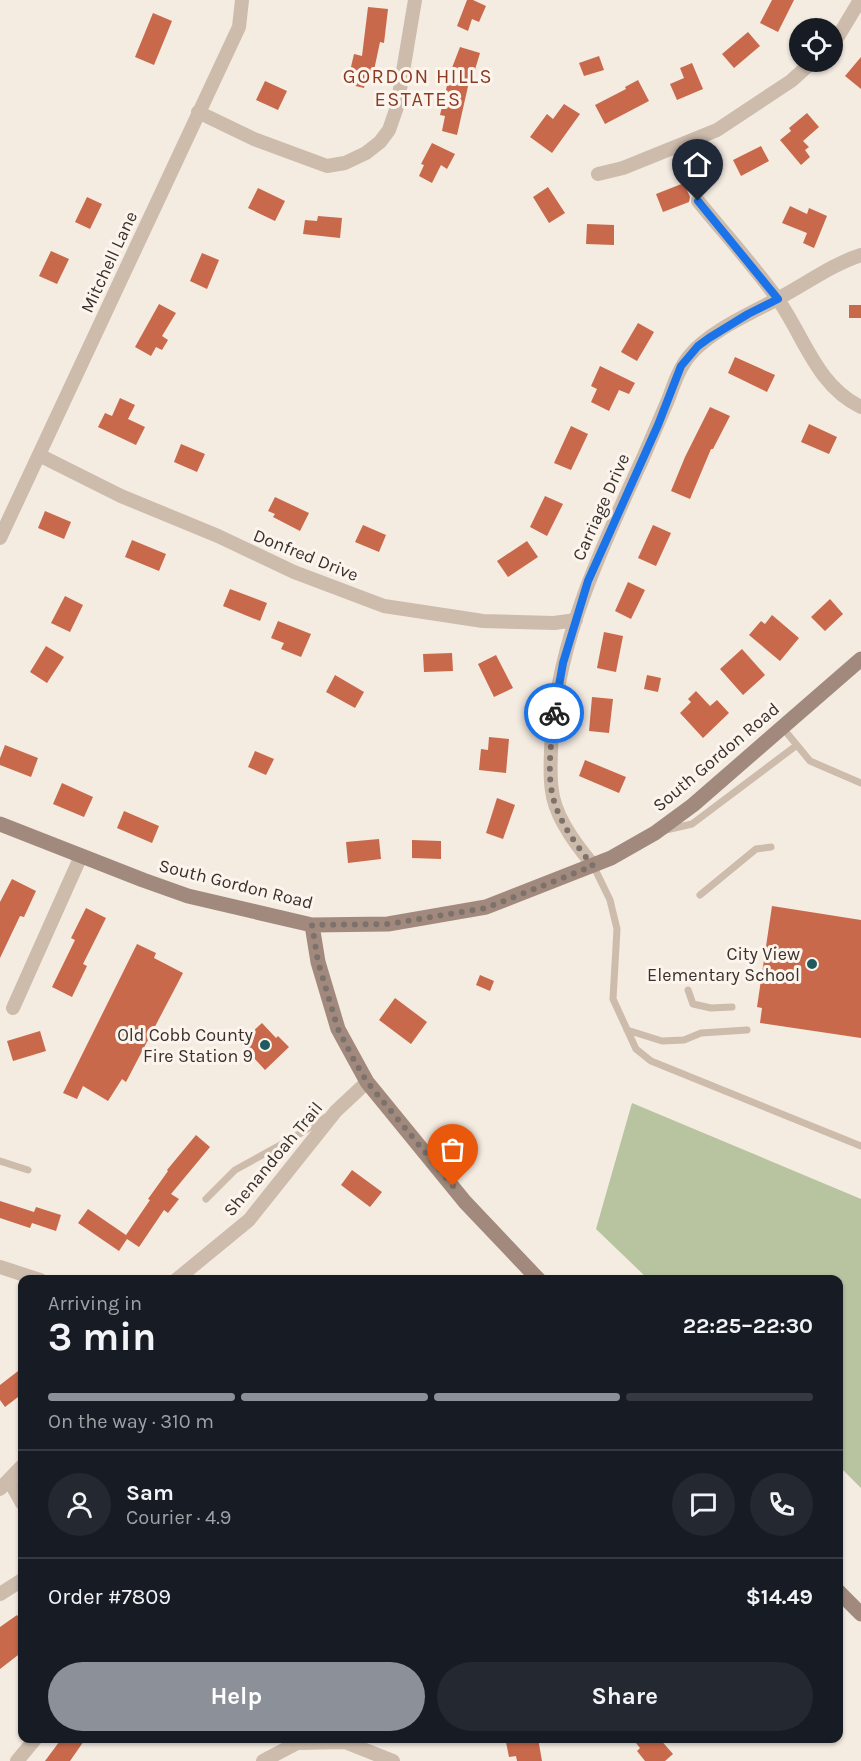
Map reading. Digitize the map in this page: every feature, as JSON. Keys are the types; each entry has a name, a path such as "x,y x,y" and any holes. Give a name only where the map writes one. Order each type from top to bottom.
{"street":[{"name":"Mitchell Lane","path":"0,538 239,27 242,0"},
{"path":"198,112 254,139 327,166 345,163 366,153 380,142 389,130 397,107 415,0"},
{"path":"843,28 860,0"},
{"path":"598,174 623,168 717,130 801,72"},
{"path":"698,201 778,299 825,379 838,392 861,407"},
{"name":"Carriage Drive","path":"593,866 567,829 555,805 552,791 551,743 555,702 563,663 588,581 658,425 681,366 698,346 709,338 748,314 861,255"},
{"name":"Donfred Drive","path":"39,455 121,496 218,536 294,572 384,606 483,621 555,623 576,620"},
{"name":"South Gordon Road","path":"0,824 188,896 312,925 388,924 486,908 593,866 655,833 693,805 861,659"},
{"path":"13,1008 81,856"},
{"path":"312,925 318,962 338,1029 367,1082 465,1202 534,1275"},
{"name":"Shenandoah Trail","path":"182,1275 249,1220 336,1111 367,1082"},
{"path":"0,1267 25,1275"},
{"path":"18,1470 4,1485 18,1499"},
{"path":"0,1594 18,1583"},
{"path":"843,1596 861,1614"},
{"path":"17,1761 32,1743"},
{"path":"263,1761 297,1743"},
{"path":"348,1743 393,1761"}],"lane":[{"path":"782,728 810,762 861,783"},
{"path":"655,833 692,824 797,745"},
{"path":"700,895 756,849 771,847"},
{"path":"593,866 610,900 616,929 613,999 636,1048 651,1061 861,1146"},
{"path":"688,990 693,1004 711,1008 732,1006"},
{"path":"627,1030 662,1041 684,1040 701,1033 747,1030"},
{"path":"206,1199 235,1170 336,1111"},
{"path":"0,1161 28,1170"}],"green space":[{"path":"632,1103 861,1199 861,1488 843,1470 843,1275 644,1275 596,1229"}],"building":[{"path":"467,0 473,0 486,6 479,22 472,19 468,31 457,26"},
{"path":"772,0 794,0 778,32 760,23"},
{"path":"368,7 388,9 384,43 380,42 373,75 367,74 364,88 347,84 354,54 362,56"},
{"path":"153,13 172,21 154,65 135,57"},
{"path":"748,32 760,46 734,68 722,54"},
{"path":"460,47 480,53 471,83 469,82 457,135 442,131 445,116 440,115 450,73"},
{"path":"599,56 604,70 584,76 579,63"},
{"path":"861,57 861,89 845,76"},
{"path":"692,63 703,89 677,100 670,84 684,78 680,68"},
{"path":"638,80 649,101 605,124 595,105"},
{"path":"265,81 287,91 278,110 256,100"},
{"path":"564,104 580,114 552,153 530,137 547,114 553,119"},
{"path":"807,113 819,127 803,141 809,147 805,150 810,157 801,165 780,140 791,131 789,128"},
{"path":"432,143 455,154 447,169 441,165 432,183 419,176 424,165 421,164"},
{"path":"761,146 769,161 741,176 733,160"},
{"path":"684,183 690,197 689,202 663,212 656,194"},
{"path":"548,187 565,213 549,223 533,197"},
{"path":"258,188 285,201 275,221 248,208"},
{"path":"87,197 102,204 90,229 75,222"},
{"path":"790,206 807,214 809,208 827,216 814,248 803,243 807,233 782,223"},
{"path":"318,216 342,218 340,238 303,234 305,220 317,221"},
{"path":"587,224 614,225 614,245 586,244"},
{"path":"51,251 69,259 57,284 39,276"},
{"path":"202,253 219,260 207,289 190,281"},
{"path":"159,304 176,313 162,336 168,340 162,350 156,347 151,356 135,347"},
{"path":"849,305 861,305 861,318 849,318"},
{"path":"638,323 654,332 637,361 621,352"},
{"path":"735,357 775,375 767,392 728,373"},
{"path":"600,366 635,383 629,394 619,390 609,411 591,402 597,389 591,386"},
{"path":"120,398 135,405 128,419 145,427 136,445 98,427 105,413 112,416"},
{"path":"710,407 730,416 711,449 690,499 671,491"},
{"path":"809,424 837,437 829,454 801,442"},
{"path":"571,426 588,434 571,470 554,463"},
{"path":"181,444 205,454 197,472 174,462"},
{"path":"545,496 563,504 547,536 530,527"},
{"path":"275,497 309,513 300,531 273,517 275,514 268,511"},
{"path":"45,511 71,522 64,539 38,528"},
{"path":"363,525 386,535 379,552 355,542"},
{"path":"653,525 671,533 656,566 638,558"},
{"path":"132,540 166,554 159,571 125,557"},
{"path":"527,541 538,557 508,577 497,561"},
{"path":"628,582 645,590 631,619 615,611"},
{"path":"230,589 267,603 260,621 223,606"},
{"path":"65,596 83,605 70,632 51,623"},
{"path":"830,599 843,614 825,631 811,617"},
{"path":"772,615 799,638 780,661 749,635 761,621 765,624"},
{"path":"278,621 311,634 301,657 281,649 284,643 271,638"},
{"path":"604,632 623,636 616,672 597,668"},
{"path":"46,646 64,657 47,683 30,672"},
{"path":"742,649 765,675 743,695 720,669"},
{"path":"452,653 453,671 424,672 423,654"},
{"path":"496,655 513,688 494,697 478,664"},
{"path":"335,675 364,692 355,708 326,692"},
{"path":"647,675 661,678 658,692 644,689"},
{"path":"696,691 710,706 717,700 729,713 703,738 680,713 691,702 688,699"},
{"path":"592,697 613,699 609,733 589,731"},
{"path":"489,737 509,739 506,773 479,770 481,749 488,750"},
{"path":"5,745 38,758 31,777 0,765"},
{"path":"255,751 274,759 266,775 248,767"},
{"path":"585,760 626,777 619,793 579,776"},
{"path":"62,783 93,797 84,817 53,804"},
{"path":"497,798 515,805 503,839 486,833"},
{"path":"124,811 159,826 152,843 117,828"},
{"path":"379,839 381,859 348,863 346,842"},
{"path":"412,840 441,841 441,859 412,858"},
{"path":"12,879 36,891 24,917 20,916 0,958 0,902"},
{"name":"City View Elementary School","path":"772,906 861,920 861,1038 760,1023 762,1008 757,1007"},
{"path":"86,908 106,918 83,964 87,966 72,997 52,987 75,940 71,938"},
{"path":"137,944 156,953 154,958 183,973 126,1082 122,1079 108,1101 83,1086 77,1099 63,1093"},
{"path":"480,975 494,981 490,991 476,985"},
{"path":"395,998 427,1022 411,1044 379,1020"},
{"name":"Old Cobb County Fire Station 9","path":"262,1023 276,1038 278,1036 289,1047 265,1070 240,1043"},
{"path":"40,1031 46,1051 13,1061 7,1041"},
{"path":"196,1135 210,1147 171,1194 179,1199 168,1213 164,1210 139,1247 127,1239 119,1251 78,1223 88,1209 126,1235 167,1170"},
{"path":"352,1170 382,1192 370,1207 341,1185"},
{"path":"0,1201 34,1212 36,1207 61,1215 56,1231 32,1223 30,1228 0,1218"},
{"path":"18,1371 18,1397 5,1407 0,1400 0,1385"},
{"path":"18,1616 18,1655 0,1669 0,1627"},
{"path":"58,1743 83,1743 70,1761 45,1761"},
{"path":"506,1743 539,1743 542,1761 517,1761 516,1756 509,1757"},
{"path":"636,1743 663,1743 673,1754 665,1761 645,1761 637,1751 640,1748"}],"way so far":[{"path":"453,1186 367,1082 354,1060 338,1029 318,962 312,925 388,924 486,908 593,866 567,829 555,805 551,778 554,713"}],"place":[{"name":"City View Elementary School","path":"812,964"},
{"name":"Old Cobb County Fire Station 9","path":"265,1045"}],"district":[{"name":"GORDON HILLS ESTATES","path":"418,88"}],"route":[{"path":"554,713 563,663 588,581 658,425 681,366 698,346 709,338 778,299 698,201"}]}
